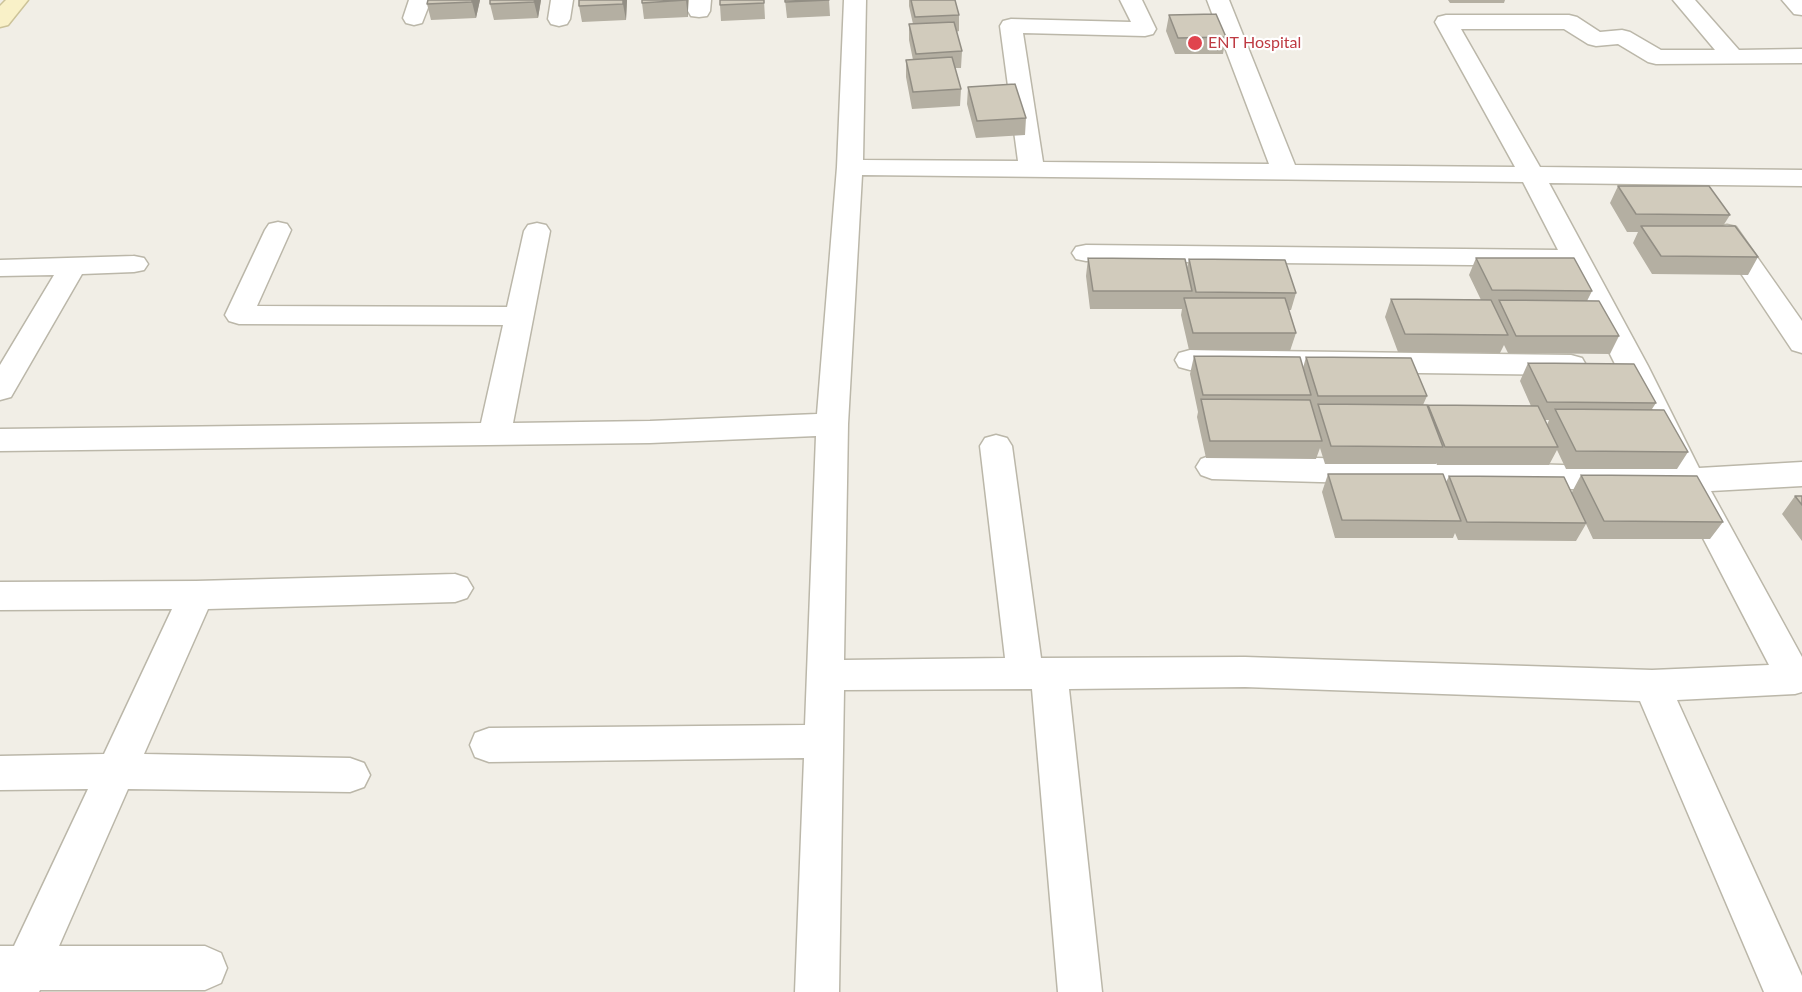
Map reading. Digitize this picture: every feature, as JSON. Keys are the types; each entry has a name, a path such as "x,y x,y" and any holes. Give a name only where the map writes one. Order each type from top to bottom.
{"street":[{"path":"0,20 17,0"},
{"path":"817,992 832,423 850,167 855,0"},
{"path":"1032,169 1011,26 1145,29 1131,0"},
{"path":"1218,0 1285,172"},
{"path":"1684,0 1733,57"},
{"path":"1793,0 1802,9"},
{"path":"826,675 1245,672 1652,686 1795,679 1689,480 1633,366 1532,175 1446,22 1569,21 1596,39 1622,37 1656,57 1802,56"},
{"path":"850,167 1802,178"},
{"path":"1688,177 1802,343"},
{"path":"278,230 239,315 519,316"},
{"path":"495,432 537,231"},
{"path":"1086,253 1576,258"},
{"path":"0,268 134,264"},
{"path":"0,390 73,266"},
{"path":"1190,360 1633,366"},
{"path":"0,440 258,438 495,432 650,432 832,423"},
{"path":"996,447 1037,674 1080,992"},
{"path":"1212,467 1689,480 1802,474"},
{"path":"0,596 196,595 455,588"},
{"path":"196,595 116,771 14,976 205,968"},
{"path":"1652,686 1786,992"},
{"path":"489,745 825,741"},
{"path":"0,773 116,771 350,774"}],"building":[{"path":"428,0 472,0 472,2 427,4"},
{"path":"490,0 535,0 534,2 490,4"},
{"path":"579,0 623,0 623,4 579,6"},
{"path":"642,0 686,0 642,3"},
{"path":"720,0 764,0 764,3 720,5"},
{"path":"785,0 829,0 785,2"},
{"path":"911,0 955,0 959,15 915,17"},
{"path":"1216,14 1226,37 1178,38 1169,15"},
{"path":"954,22 962,51 916,54 909,24"},
{"path":"952,57 961,89 913,92 906,60"},
{"path":"1015,84 1026,118 977,121 968,87"},
{"path":"1618,186 1709,186 1730,215 1636,214"},
{"path":"1641,226 1735,226 1758,257 1661,256"},
{"path":"1088,258 1185,259 1192,291 1093,291"},
{"path":"1476,258 1574,258 1592,291 1492,290"},
{"path":"1189,259 1285,260 1296,293 1196,292"},
{"path":"1184,298 1285,298 1296,333 1193,333"},
{"path":"1391,299 1491,300 1508,335 1405,334"},
{"path":"1499,300 1599,301 1619,336 1516,336"},
{"path":"1194,356 1300,357 1311,395 1203,395"},
{"path":"1306,357 1411,358 1427,396 1318,396"},
{"path":"1528,363 1634,364 1656,403 1547,402"},
{"path":"1201,399 1310,400 1322,441 1210,441"},
{"path":"1318,404 1427,405 1443,447 1331,446"},
{"path":"1428,405 1538,406 1558,447 1445,447"},
{"path":"1555,409 1664,410 1688,452 1576,451"},
{"path":"1328,474 1443,474 1461,521 1342,520"},
{"path":"1581,475 1697,476 1723,522 1604,521"},
{"path":"1449,476 1564,477 1586,523 1467,522"},
{"path":"1795,496 1802,496 1802,505"}],"place":[{"name":"ENT Hospital","path":"1195,43"}]}
